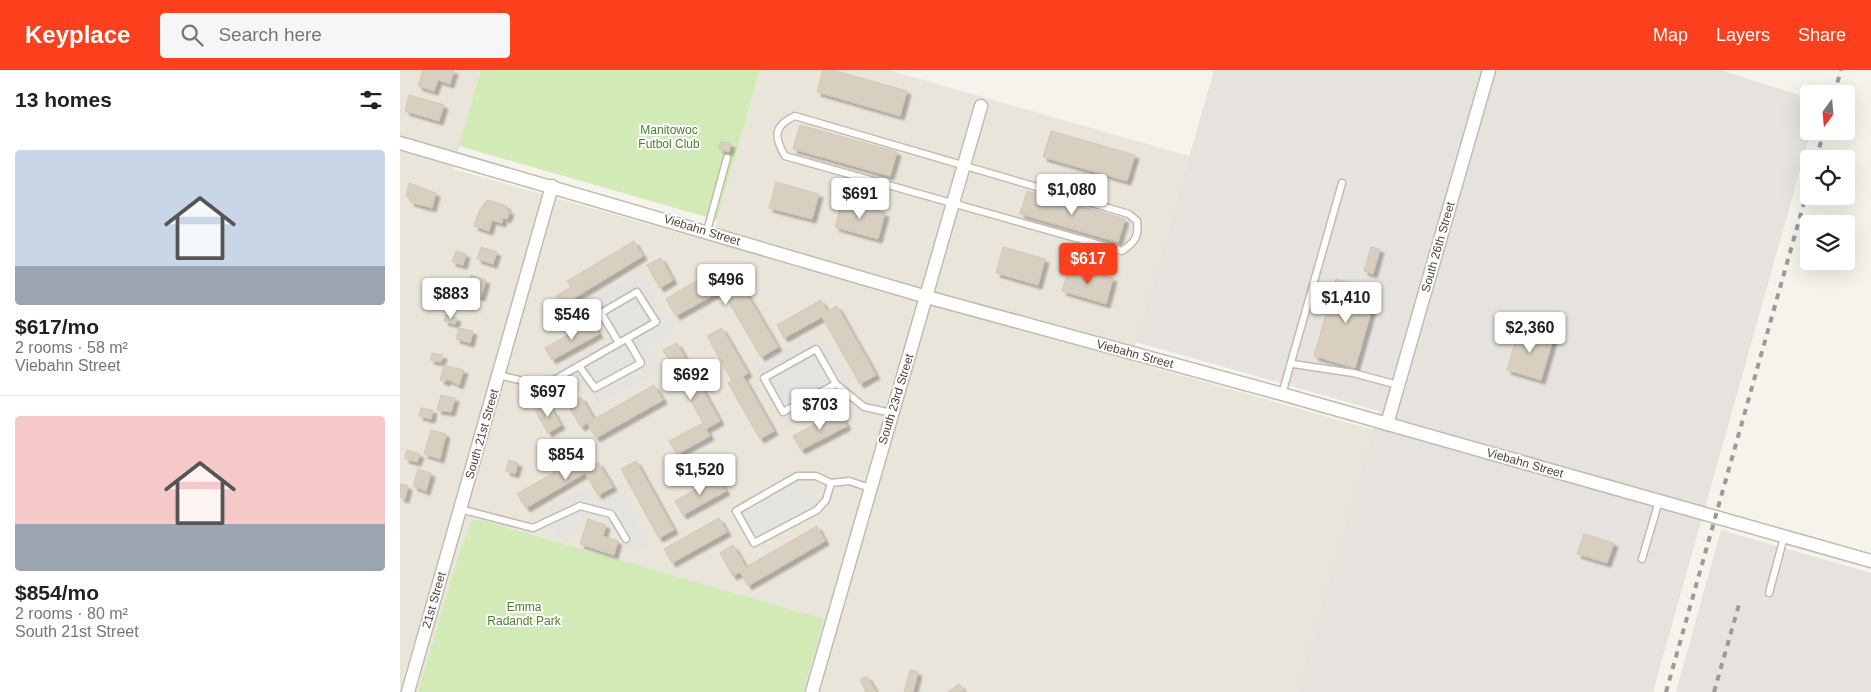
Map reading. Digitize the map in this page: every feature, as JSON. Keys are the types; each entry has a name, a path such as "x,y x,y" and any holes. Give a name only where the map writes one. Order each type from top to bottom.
{"street":[{"name":"South 26th Street","path":"1387,424 1489,70"},
{"name":"South 23rd Street","path":"812,692 981,106"},
{"name":"Viebahn Street","path":"400,143 707,231 927,297 1282,394 1871,561"},
{"name":"South 21st Street","path":"460,509 552,186"},
{"name":"21st Street","path":"408,692 460,509"}],"lane":[{"path":"795,116 1129,214 1137,222 1138,233 1134,243 1122,251 954,202 785,156 778,143 777,132 784,121 795,116"},
{"path":"707,231 727,158"},
{"path":"1282,394 1342,183"},
{"path":"498,375 528,382 554,380 656,322 637,292 601,313 619,343"},
{"path":"579,366 595,388 641,363 627,338"},
{"path":"836,384 784,412 764,378 816,349 836,384 864,407 892,413"},
{"path":"1292,364 1353,373 1398,384"},
{"path":"831,483 826,500 817,510 754,543 736,511 797,476 816,476 831,483 849,481 870,488"},
{"path":"1642,559 1659,501"},
{"path":"460,509 533,528 580,506 610,514 626,539"},
{"path":"1769,593 1784,537"}],"shaded area":[{"path":"400,70 481,70 453,169 711,242 760,70 889,70 1189,156 1131,361 1374,430 1296,692 400,692"},
{"path":"1214,70 1720,70 1800,95 1800,140 1808,140 1806,150 1800,150 1800,170 1653,692 1296,692 1379,411 1136,342"},
{"path":"641,272 672,333 647,346 659,371 598,404 587,385 560,400 545,375 608,342 609,337 590,299"},
{"path":"819,331 852,391 786,427 753,367"},
{"path":"797,471 821,513 753,550 730,508"},
{"path":"585,488 591,501 599,503 621,491 649,543 629,552 609,521 588,514 576,520 580,528 558,539 540,512"},
{"path":"1721,530 1871,573 1871,692 1676,692"}],"green space":[{"name":"Manitowoc Futbol Club","path":"481,70 760,70 717,220 459,146"},
{"name":"Emma Radandt Park","path":"472,520 480,520 824,619 803,692 418,692 457,560"}],"building":[{"path":"423,70 454,70 450,84 438,80 434,91 418,86"},
{"path":"823,70 833,70 907,91 900,116 817,92"},
{"path":"409,95 444,105 439,121 405,111"},
{"path":"800,125 897,152 890,176 793,149"},
{"path":"1051,131 1135,155 1127,181 1043,157"},
{"path":"721,141 731,144 729,152 719,149"},
{"path":"776,182 819,194 812,219 769,208"},
{"path":"409,183 436,193 432,208 410,202 411,198 406,196"},
{"path":"1027,191 1125,219 1118,242 1020,214"},
{"path":"487,200 507,206 506,210 510,211 507,219 503,217 502,223 492,220 489,231 474,226 479,211"},
{"path":"842,201 885,213 878,239 835,227"},
{"path":"634,241 643,256 574,298 582,313 570,320 556,296 571,287 567,281"},
{"path":"481,247 497,252 493,264 477,259"},
{"path":"1003,247 1045,259 1038,285 996,273"},
{"path":"1371,247 1380,249 1373,274 1364,271"},
{"path":"456,251 466,254 463,265 452,262"},
{"path":"661,258 673,280 660,288 647,265"},
{"path":"1070,265 1113,278 1106,304 1062,291"},
{"path":"720,267 730,284 738,279 778,347 761,357 722,290 676,316 666,299"},
{"path":"471,275 486,280 481,297 465,292"},
{"path":"1336,279 1377,291 1355,368 1314,356"},
{"path":"445,286 458,290 454,303 441,299"},
{"path":"821,300 827,311 837,306 876,375 860,384 822,317 784,338 777,325"},
{"path":"446,315 457,318 455,324 444,321"},
{"path":"592,321 599,334 552,360 545,348"},
{"path":"459,328 473,331 470,343 456,339"},
{"path":"722,328 748,373 743,376 774,431 760,439 728,383 732,381 707,336"},
{"path":"1519,329 1553,339 1541,380 1507,370"},
{"path":"677,343 720,421 706,429 710,436 677,454 669,441 703,423 663,350"},
{"path":"432,353 443,355 441,362 430,360"},
{"path":"444,365 464,370 459,385 447,379 446,382 440,380"},
{"path":"654,385 663,400 596,438 587,423 581,427 568,405 581,397 594,419"},
{"path":"441,395 455,398 451,412 437,410"},
{"path":"548,403 561,425 548,433 535,410"},
{"path":"421,408 433,410 431,419 419,416"},
{"path":"839,411 847,426 801,450 793,436"},
{"path":"431,430 446,434 440,459 424,454"},
{"path":"407,450 420,454 417,462 405,459"},
{"path":"584,455 591,467 598,462 613,487 598,495 585,473 526,508 517,494"},
{"path":"509,460 518,463 515,474 506,471"},
{"path":"636,461 674,530 659,538 621,469"},
{"path":"418,469 431,473 426,491 413,486"},
{"path":"717,477 726,491 683,515 675,501"},
{"path":"400,484 408,486 405,499 400,497"},
{"path":"719,518 727,532 672,563 664,549"},
{"path":"588,519 606,525 603,536 618,541 614,555 580,544"},
{"path":"817,526 825,541 748,586 740,572 733,576 720,553 733,545 746,567"},
{"path":"1584,534 1614,543 1607,563 1577,554"},
{"path":"910,670 918,672 913,692 904,692"},
{"path":"867,676 876,692 866,692 860,680"},
{"path":"959,684 964,691 948,692"}],"railway":[{"path":"1837,85 1841,70"},
{"path":"1819,150 1821,140"},
{"path":"1666,692 1803,205"},
{"path":"1714,692 1740,601"}]}
